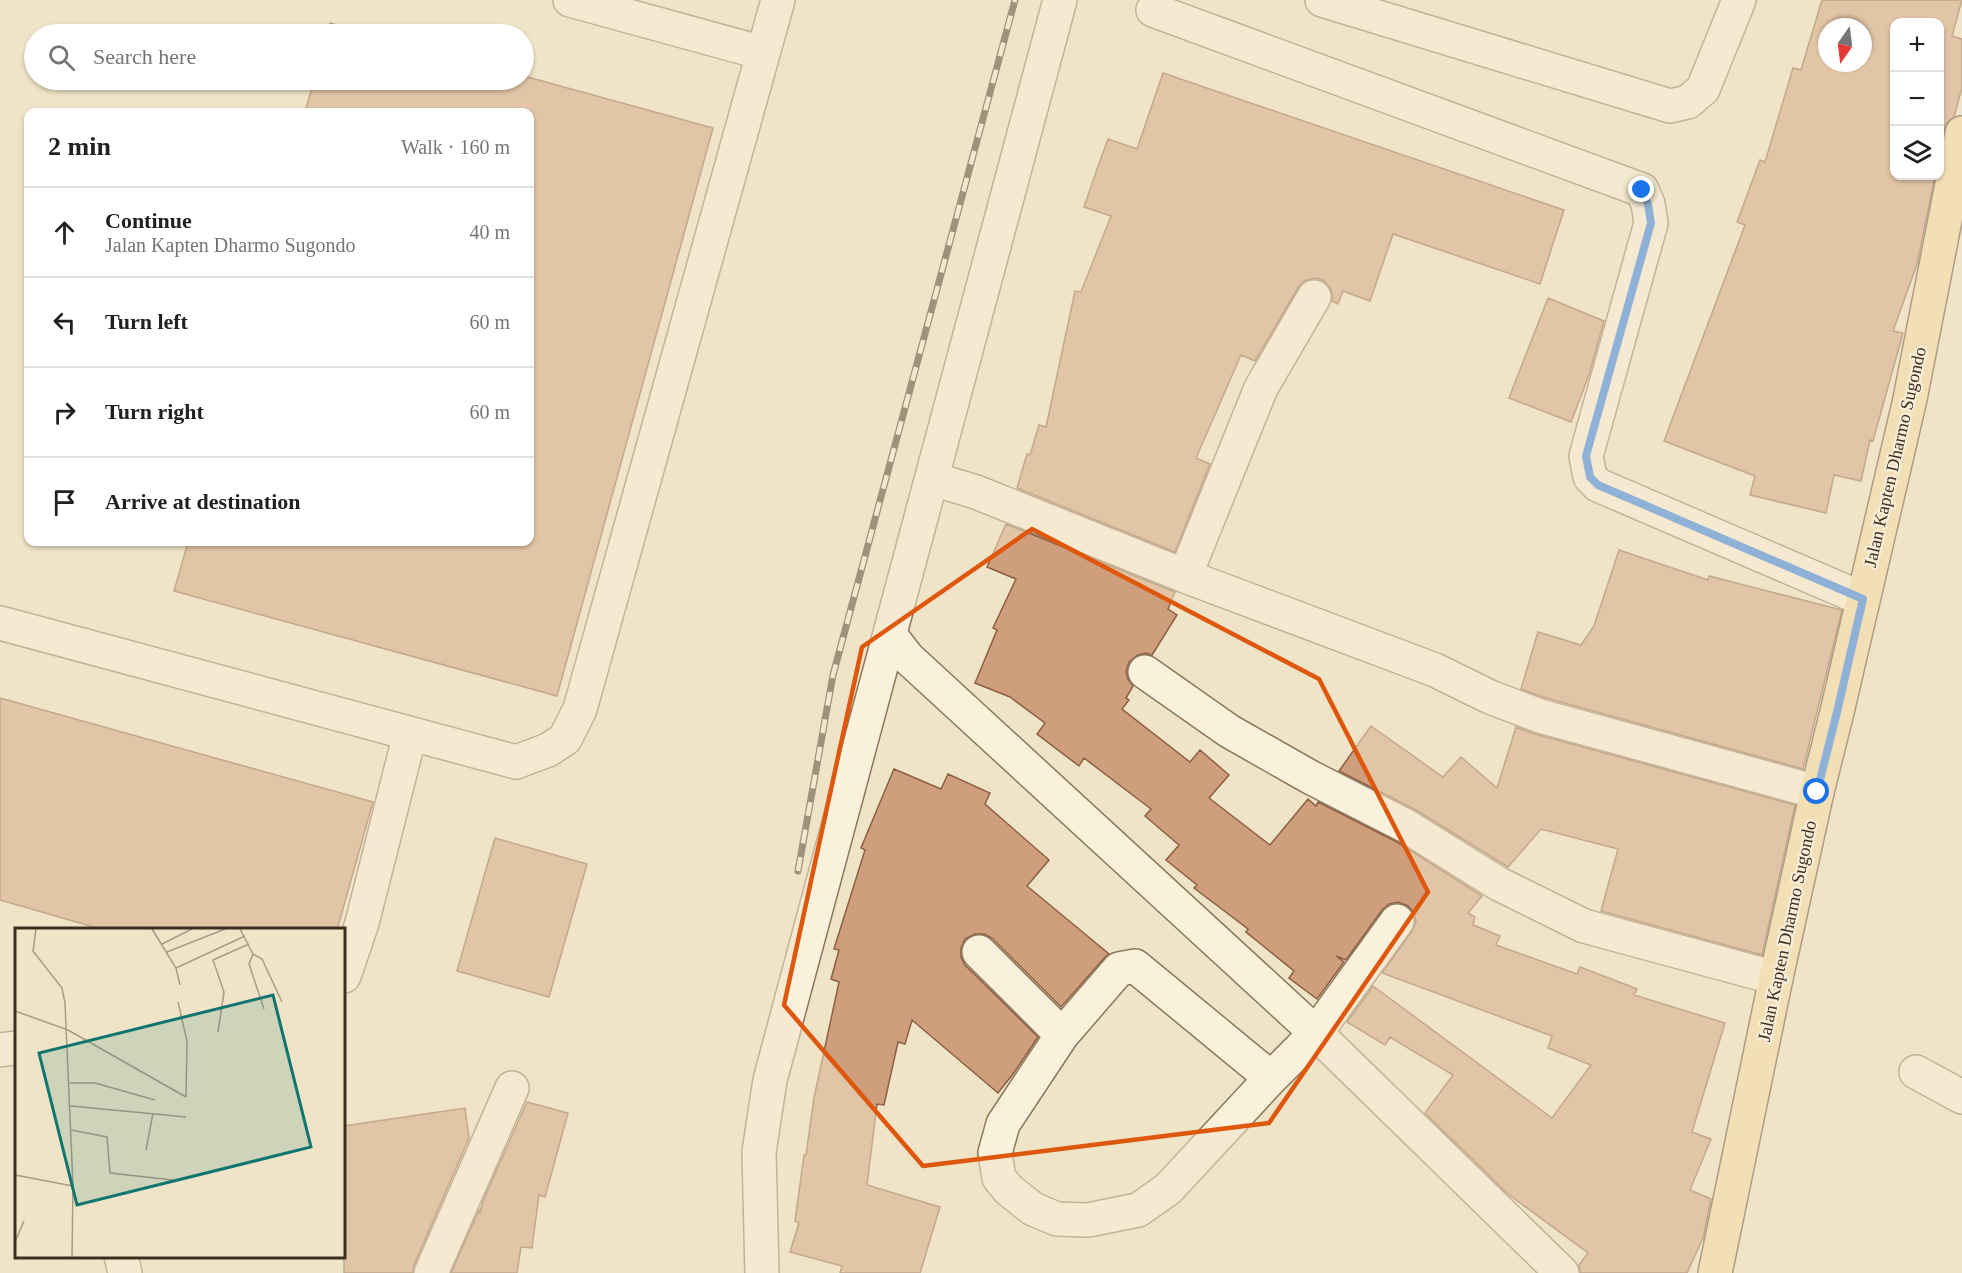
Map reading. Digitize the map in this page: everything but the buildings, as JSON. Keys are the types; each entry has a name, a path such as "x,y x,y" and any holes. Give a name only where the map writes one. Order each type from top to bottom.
{"main road":[{"name":"Jalan Kapten Dharmo Sugondo","path":"1715,1273 1817,792 1910,399 1960,148"}],"street":[{"path":"570,0 763,53"},
{"path":"0,623 516,762 548,750 565,739 580,709 778,0"},
{"path":"762,1273 759,1152 770,1080 1060,0"},
{"path":"1322,0 1670,106 1688,102 1703,89 1740,0"},
{"path":"1153,10 1642,190 1648,204 1651,223 1586,456 1590,477 1598,485 1863,599"},
{"path":"1185,576 1261,388 1314,297"},
{"path":"933,479 976,492 1185,576 1435,670 1490,697 1540,716 1817,792"},
{"path":"891,636 908,658 1316,1033 1562,1273"},
{"path":"1145,672 1229,731 1310,777 1406,826 1499,884 1584,926 1776,978"},
{"path":"345,973 362,922 410,734"},
{"path":"1270,1078 1135,966 1127,966 1119,969 1062,1035 1003,1124 995,1153 999,1178 1009,1190 1033,1209 1057,1219 1088,1220 1138,1210 1168,1189 1270,1078 1316,1033 1397,921"},
{"path":"979,952 1062,1035"},
{"path":"0,1050 15,1048"},
{"path":"1916,1072 1962,1097"},
{"path":"431,1273 512,1088"},
{"path":"121,1258 125,1273"}],"highlighted area":[{"path":"1032,529 1319,679 1428,892 1269,1123 923,1166 784,1005 862,647"}],"railway":[{"path":"798,871 833,675 1015,0"}],"route":[{"path":"1642,190 1648,204 1651,223 1586,456 1590,477 1598,485 1863,599 1817,792"}]}
